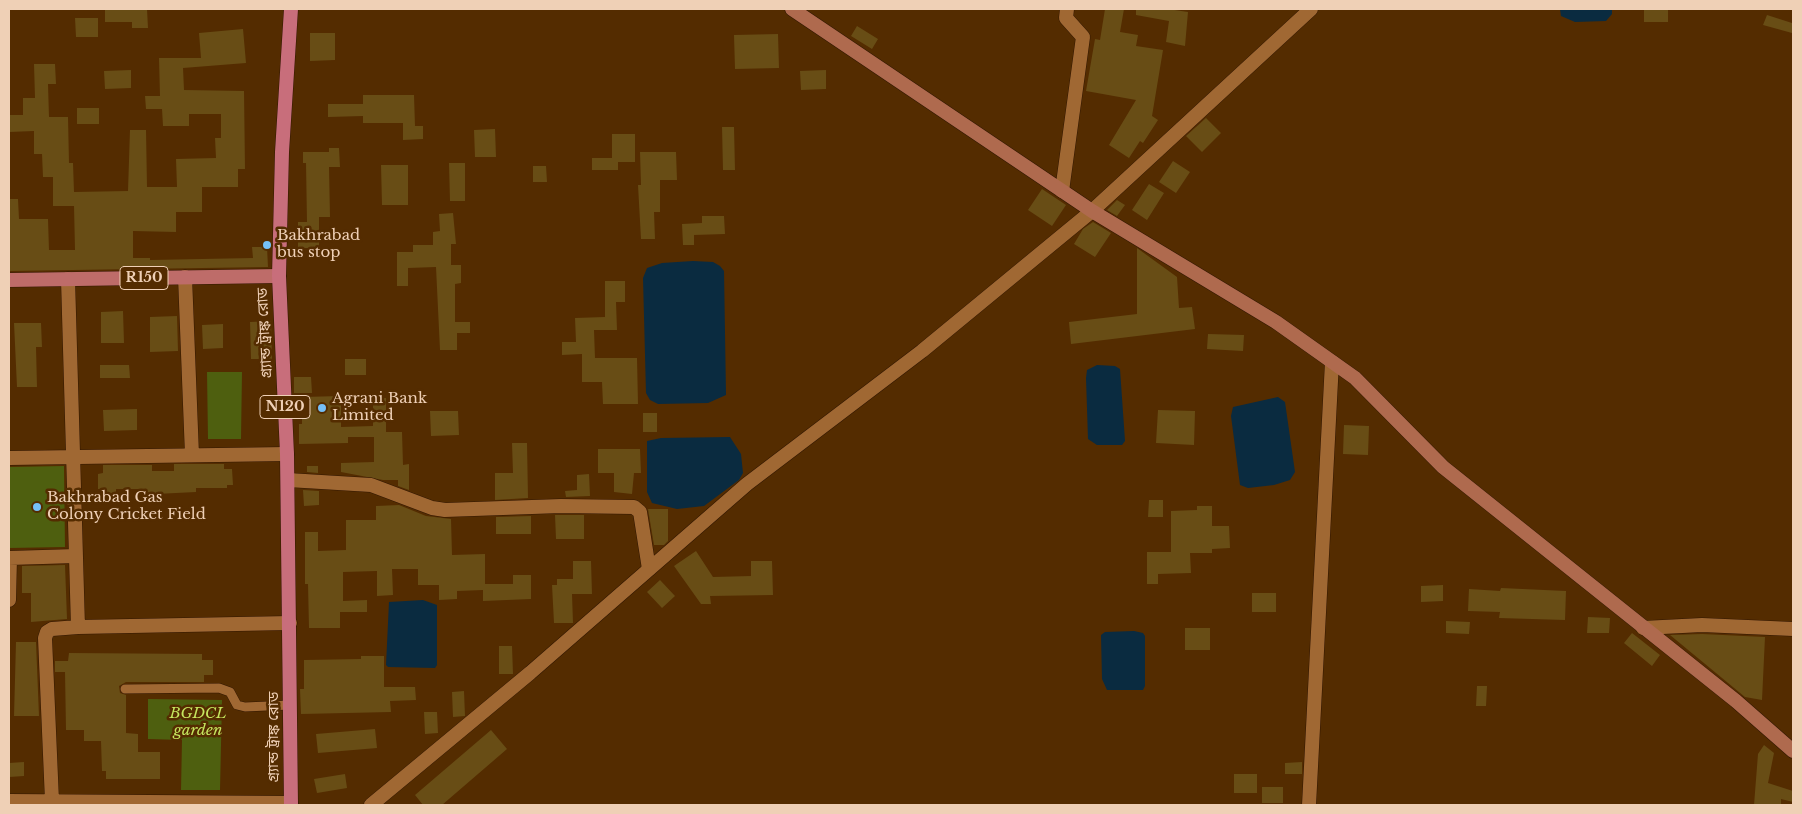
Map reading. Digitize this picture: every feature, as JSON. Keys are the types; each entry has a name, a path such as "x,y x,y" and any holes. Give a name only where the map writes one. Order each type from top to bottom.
{"highway":[{"name":"গ্র্যান্ড ট্রাঙ্ক রোড","path":"291,9 282,152 279,276 288,480 291,804"}],"main road":[{"path":"792,9 1092,211 1276,322 1355,378 1443,467 1736,701 1793,751"},
{"name":"R150","path":"9,280 279,276"}],"street":[{"path":"1062,191 1083,37 1066,18 1067,9"},
{"path":"371,805 530,673 747,484 922,350 1092,211 1311,9"},
{"path":"185,277 192,455"},
{"path":"68,279 78,627"},
{"path":"1309,805 1332,362"},
{"path":"9,458 287,454"},
{"path":"288,480 371,485 432,508 445,510 561,506 634,507 640,512 649,569"},
{"path":"9,600 10,558 76,556"},
{"path":"52,801 45,638 47,632 52,629 78,627 290,623"},
{"path":"1643,628 1702,625 1793,629"},
{"path":"9,801 291,804"}],"lane":[{"path":"125,689 219,688 230,692 237,705 245,707 290,705"}],"green space":[{"path":"207,372 242,372 241,439 208,439"},
{"name":"Bakhrabad Gas Colony Cricket Field","path":"64,466 65,547 9,548 9,467"},
{"name":"BGDCL garden","path":"148,699 222,700 220,790 181,790 182,740 148,739"}],"water":[{"path":"1560,9 1612,9 1612,14 1606,21 1575,22 1561,16"},
{"path":"713,262 724,271 726,395 708,403 658,404 650,400 646,393 643,278 647,268 662,263"},
{"path":"1097,365 1115,366 1120,369 1125,441 1122,445 1097,445 1088,439 1086,378 1087,370"},
{"path":"1278,397 1285,402 1295,472 1290,480 1274,485 1248,488 1240,485 1231,416 1233,407"},
{"path":"730,437 741,454 743,473 739,480 704,506 677,509 652,503 647,492 647,441 661,438"},
{"path":"423,600 437,605 437,665 435,668 388,667 386,665 389,602"},
{"path":"1134,631 1143,633 1145,636 1145,686 1143,690 1107,690 1102,679 1101,635 1105,632"}],"building":[{"path":"105,9 147,9 148,28 132,28 132,22 105,22"},
{"path":"1105,9 1124,9 1120,32 1138,35 1136,46 1163,50 1152,116 1158,120 1143,143 1140,141 1129,158 1109,145 1136,100 1086,91 1095,39 1100,40"},
{"path":"1136,9 1168,9 1188,12 1185,46 1166,42 1169,21 1136,15"},
{"path":"1644,9 1668,9 1668,22 1644,22"},
{"path":"1767,15 1792,23 1792,33 1763,25"},
{"path":"75,18 98,18 98,37 76,37"},
{"path":"857,26 878,39 872,49 851,36"},
{"path":"243,29 246,63 183,68 184,90 244,91 245,169 238,169 238,187 202,187 202,212 176,212 176,232 133,231 133,258 150,258 150,260 253,258 252,247 267,247 268,267 9,271 9,199 18,199 19,219 48,219 49,250 75,250 74,206 53,206 53,177 43,177 42,154 34,154 34,131 9,132 9,115 23,115 23,98 35,98 34,64 55,64 56,84 48,84 49,117 68,117 69,163 73,163 74,192 128,191 130,130 146,130 147,187 177,187 176,159 216,158 215,138 221,138 221,114 189,114 189,126 163,126 162,109 146,109 145,96 160,96 159,58 201,58 199,33"},
{"path":"310,33 335,33 335,60 310,61"},
{"path":"778,34 779,68 735,69 734,35"},
{"path":"131,70 131,88 105,89 104,71"},
{"path":"826,70 826,89 801,90 800,71"},
{"path":"363,95 414,95 415,126 423,126 423,139 403,140 403,123 363,123 363,116 328,117 328,104 363,104"},
{"path":"77,108 99,108 99,124 77,124"},
{"path":"1206,118 1221,133 1202,152 1186,136"},
{"path":"722,127 734,127 735,170 723,170"},
{"path":"495,129 496,157 475,157 474,130"},
{"path":"612,134 635,134 635,162 618,162 618,170 592,170 592,158 612,158"},
{"path":"329,148 339,148 340,167 329,167 330,217 319,217 319,248 298,248 298,222 307,222 306,163 303,163 303,152 329,152"},
{"path":"640,152 676,152 677,180 660,180 660,212 654,212 655,239 641,239 638,185 641,185"},
{"path":"1173,161 1190,172 1176,193 1159,182"},
{"path":"449,163 465,163 465,201 450,201"},
{"path":"381,165 408,165 408,205 382,205"},
{"path":"533,166 546,166 547,182 533,182"},
{"path":"1149,184 1164,193 1147,220 1132,210"},
{"path":"1042,189 1066,205 1052,226 1028,210"},
{"path":"1117,200 1125,205 1117,216 1107,210"},
{"path":"453,213 456,244 451,244 451,265 461,265 461,283 455,284 455,322 470,322 470,333 457,333 457,350 440,350 436,267 408,268 408,286 397,286 397,252 413,252 413,245 433,245 433,232 440,231 439,214"},
{"path":"702,216 724,216 725,234 694,235 694,245 683,245 682,224 702,223"},
{"path":"1093,222 1111,233 1095,257 1074,244 1083,229"},
{"path":"1137,248 1177,277 1179,308 1192,307 1195,329 1071,344 1069,322 1137,314"},
{"path":"605,281 625,281 625,302 616,302 617,330 594,330 595,358 637,358 638,404 603,404 602,382 582,382 582,354 562,355 562,342 576,342 575,318 605,317"},
{"path":"123,311 124,343 101,343 101,312"},
{"path":"177,316 178,351 150,352 150,317"},
{"path":"271,321 272,359 251,359 250,322"},
{"path":"14,323 41,323 42,347 36,347 37,387 17,387"},
{"path":"223,324 223,348 203,349 202,325"},
{"path":"1208,334 1244,335 1243,351 1207,349"},
{"path":"345,359 366,359 366,375 345,375"},
{"path":"100,365 129,365 130,378 100,378"},
{"path":"294,377 311,377 312,393 294,393"},
{"path":"341,396 341,427 373,426 373,398 386,398 386,432 402,432 403,465 409,464 409,490 398,486 398,480 383,480 341,472 341,463 374,462 374,437 348,437 348,443 299,444 299,424 302,424 302,397"},
{"path":"137,409 137,430 104,431 103,410"},
{"path":"1158,410 1195,411 1194,445 1156,443"},
{"path":"430,411 458,411 459,435 431,436"},
{"path":"643,413 657,413 657,432 643,432"},
{"path":"1344,425 1369,426 1368,455 1343,454"},
{"path":"512,443 527,443 528,498 495,500 495,473 513,473"},
{"path":"598,449 640,449 641,473 634,473 632,494 614,492 614,473 598,473"},
{"path":"174,464 224,464 224,469 232,469 233,485 227,485 227,488 196,488 196,492 156,494 139,494 139,489 116,489 116,495 103,495 103,489 98,489 98,474 103,473 103,465 152,465 152,471 174,471"},
{"path":"307,466 318,466 318,473 307,472"},
{"path":"589,474 590,496 566,497 565,491 577,490 577,475"},
{"path":"303,490 319,491 319,505 304,506"},
{"path":"1149,500 1163,500 1163,517 1148,517"},
{"path":"399,505 426,516 451,519 452,555 485,554 485,584 513,584 513,575 531,575 531,599 483,601 483,590 457,591 457,599 439,600 439,585 418,585 418,569 392,569 393,595 377,596 377,571 343,572 343,601 367,600 367,612 340,612 340,628 309,628 308,584 305,584 305,532 318,532 318,551 346,550 346,520 376,520 376,506"},
{"path":"1197,506 1212,506 1212,526 1229,526 1230,548 1212,549 1212,553 1190,553 1191,573 1158,574 1158,584 1147,584 1147,552 1171,552 1171,511 1197,510"},
{"path":"648,509 668,509 668,541 664,545 654,545"},
{"path":"555,515 584,515 584,539 556,539"},
{"path":"531,516 531,534 496,534 496,517"},
{"path":"696,551 713,577 751,576 751,561 772,561 773,595 710,596 711,604 701,604 674,566"},
{"path":"573,561 591,561 592,594 572,594 573,623 554,623 552,585 557,585 557,579 573,579"},
{"path":"65,565 67,619 31,622 31,593 22,593 22,566"},
{"path":"660,580 675,596 662,608 647,592"},
{"path":"1443,585 1443,601 1421,602 1421,586"},
{"path":"1501,588 1566,591 1565,620 1499,618 1500,612 1468,611 1469,589 1500,591"},
{"path":"1252,593 1276,593 1276,612 1252,612"},
{"path":"1588,617 1610,618 1609,633 1587,633"},
{"path":"1446,621 1470,622 1469,634 1446,633"},
{"path":"1185,628 1210,628 1210,650 1185,650"},
{"path":"1632,633 1660,655 1652,666 1624,643"},
{"path":"1702,634 1765,637 1762,700 1745,697 1670,635"},
{"path":"16,642 36,642 39,716 14,716"},
{"path":"499,646 512,646 513,674 499,674"},
{"path":"69,653 202,654 202,660 213,660 213,675 204,675 204,682 126,682 119,686 120,693 126,695 126,733 138,734 138,752 160,752 160,779 106,779 106,771 102,771 101,741 84,741 84,730 66,730 65,672 55,672 55,661 68,661"},
{"path":"361,656 384,656 384,687 415,687 416,700 390,701 391,712 301,714 300,689 304,689 304,660 361,659"},
{"path":"1477,686 1487,686 1486,706 1476,706"},
{"path":"464,691 465,716 453,717 452,692"},
{"path":"424,712 437,712 438,733 425,734"},
{"path":"375,729 377,748 318,753 316,734"},
{"path":"491,730 507,749 442,805 423,805 415,795"},
{"path":"1764,745 1774,753 1768,783 1793,791 1793,802 1781,799 1781,805 1754,805 1758,754"},
{"path":"24,762 24,776 9,777 9,763"},
{"path":"1302,762 1302,774 1285,774 1285,763"},
{"path":"345,774 347,788 317,793 314,779"},
{"path":"1234,774 1257,774 1257,793 1234,793"},
{"path":"1262,787 1283,787 1283,803 1262,803"}],"place":[{"name":"Bakhrabad bus stop","path":"267,245"},
{"name":"Agrani Bank Limited","path":"322,408"},
{"name":"Bakhrabad Gas Colony Cricket Field","path":"37,507"}]}
